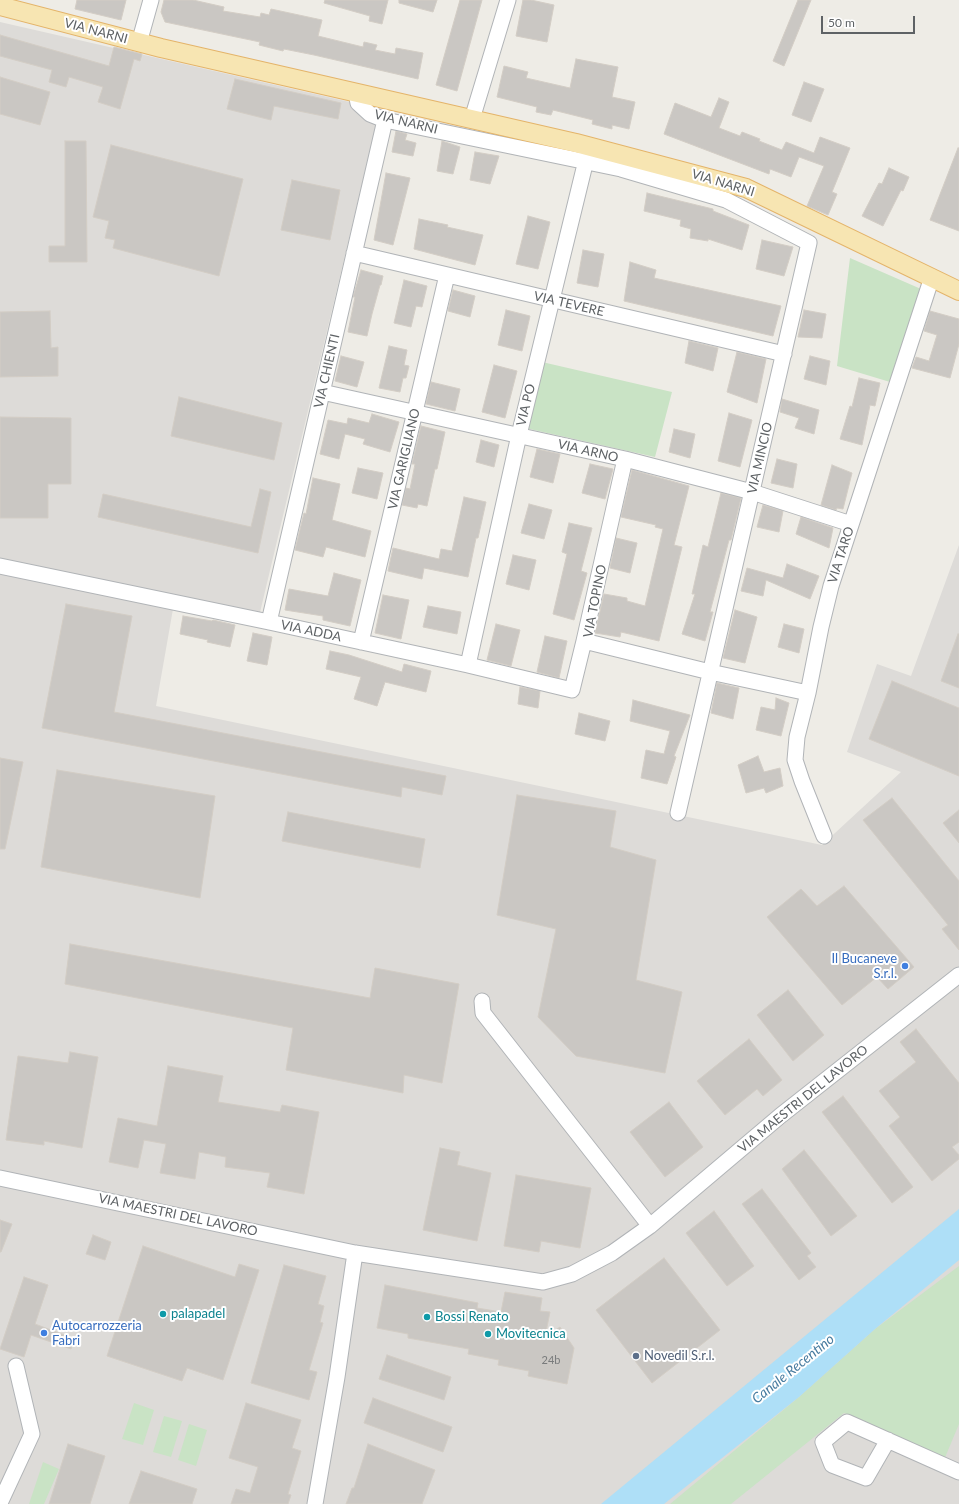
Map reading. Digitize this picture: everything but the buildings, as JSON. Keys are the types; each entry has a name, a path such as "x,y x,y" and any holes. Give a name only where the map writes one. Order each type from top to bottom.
{"main road":[{"name":"VIA NARNI","path":"0,6 139,42 472,119 587,154 746,188 959,290"}],"street":[{"path":"139,42 152,0"},
{"path":"472,119 508,0"},
{"name":"VIA NARNI","path":"356,93 358,103 370,114 385,120 587,154 621,169 726,200 809,243"},
{"name":"VIA CHIENTI","path":"269,622 385,120"},
{"name":"VIA PO","path":"468,666 519,435 587,154"},
{"name":"VIA MINCIO","path":"678,813 809,243"},
{"name":"VIA TEVERE","path":"354,253 784,354"},
{"name":"VIA GARIGLIANO","path":"362,642 447,275"},
{"name":"VIA TARO","path":"824,836 795,760 797,737 808,693 822,620 831,586 932,277"},
{"name":"VIA ARNO","path":"322,392 625,459 752,492 852,524"},
{"name":"VIA TOPINO","path":"625,459 584,642 710,672"},
{"name":"VIA ADDA","path":"0,566 362,642 572,690 584,642"},
{"path":"710,672 808,693"},
{"name":"VIA MAESTRI DEL LAVORO","path":"0,1178 355,1253 543,1282 572,1274 612,1253 650,1226 780,1116 959,975"},
{"path":"482,1001 483,1013 650,1226"},
{"path":"315,1504 337,1377 355,1253"},
{"path":"0,1503 32,1434 16,1366"},
{"path":"888,1440 959,1472"}],"shaded area":[{"path":"0,22 354,103 376,125 257,625 173,609 156,706 822,845 901,772 847,752 877,664 911,676 959,545 959,1504 0,1504"}],"green space":[{"path":"850,258 921,289 890,382 837,366"},
{"path":"542,362 672,392 655,457 525,428"},
{"path":"959,1266 959,1424 944,1460 844,1413 731,1504 670,1504 799,1397 875,1329"},
{"path":"134,1403 154,1410 143,1445 122,1439"},
{"path":"164,1416 182,1421 171,1457 153,1452"},
{"path":"189,1424 207,1430 196,1466 178,1460"},
{"path":"43,1462 59,1469 44,1504 29,1504"}],"water":[{"name":"Canale Recentino","path":"959,1209 959,1260 875,1329 799,1397 664,1504 601,1504"}],"place":[{"name":"Il Bucaneve S.r.l.","path":"905,966"},
{"name":"palapadel","path":"163,1314"},
{"name":"Bossi Renato","path":"427,1317"},
{"name":"Autocarrozzeria Fabri","path":"44,1333"},
{"name":"Movitecnica","path":"488,1334"},
{"name":"Novedil S.r.l.","path":"636,1356"}]}
